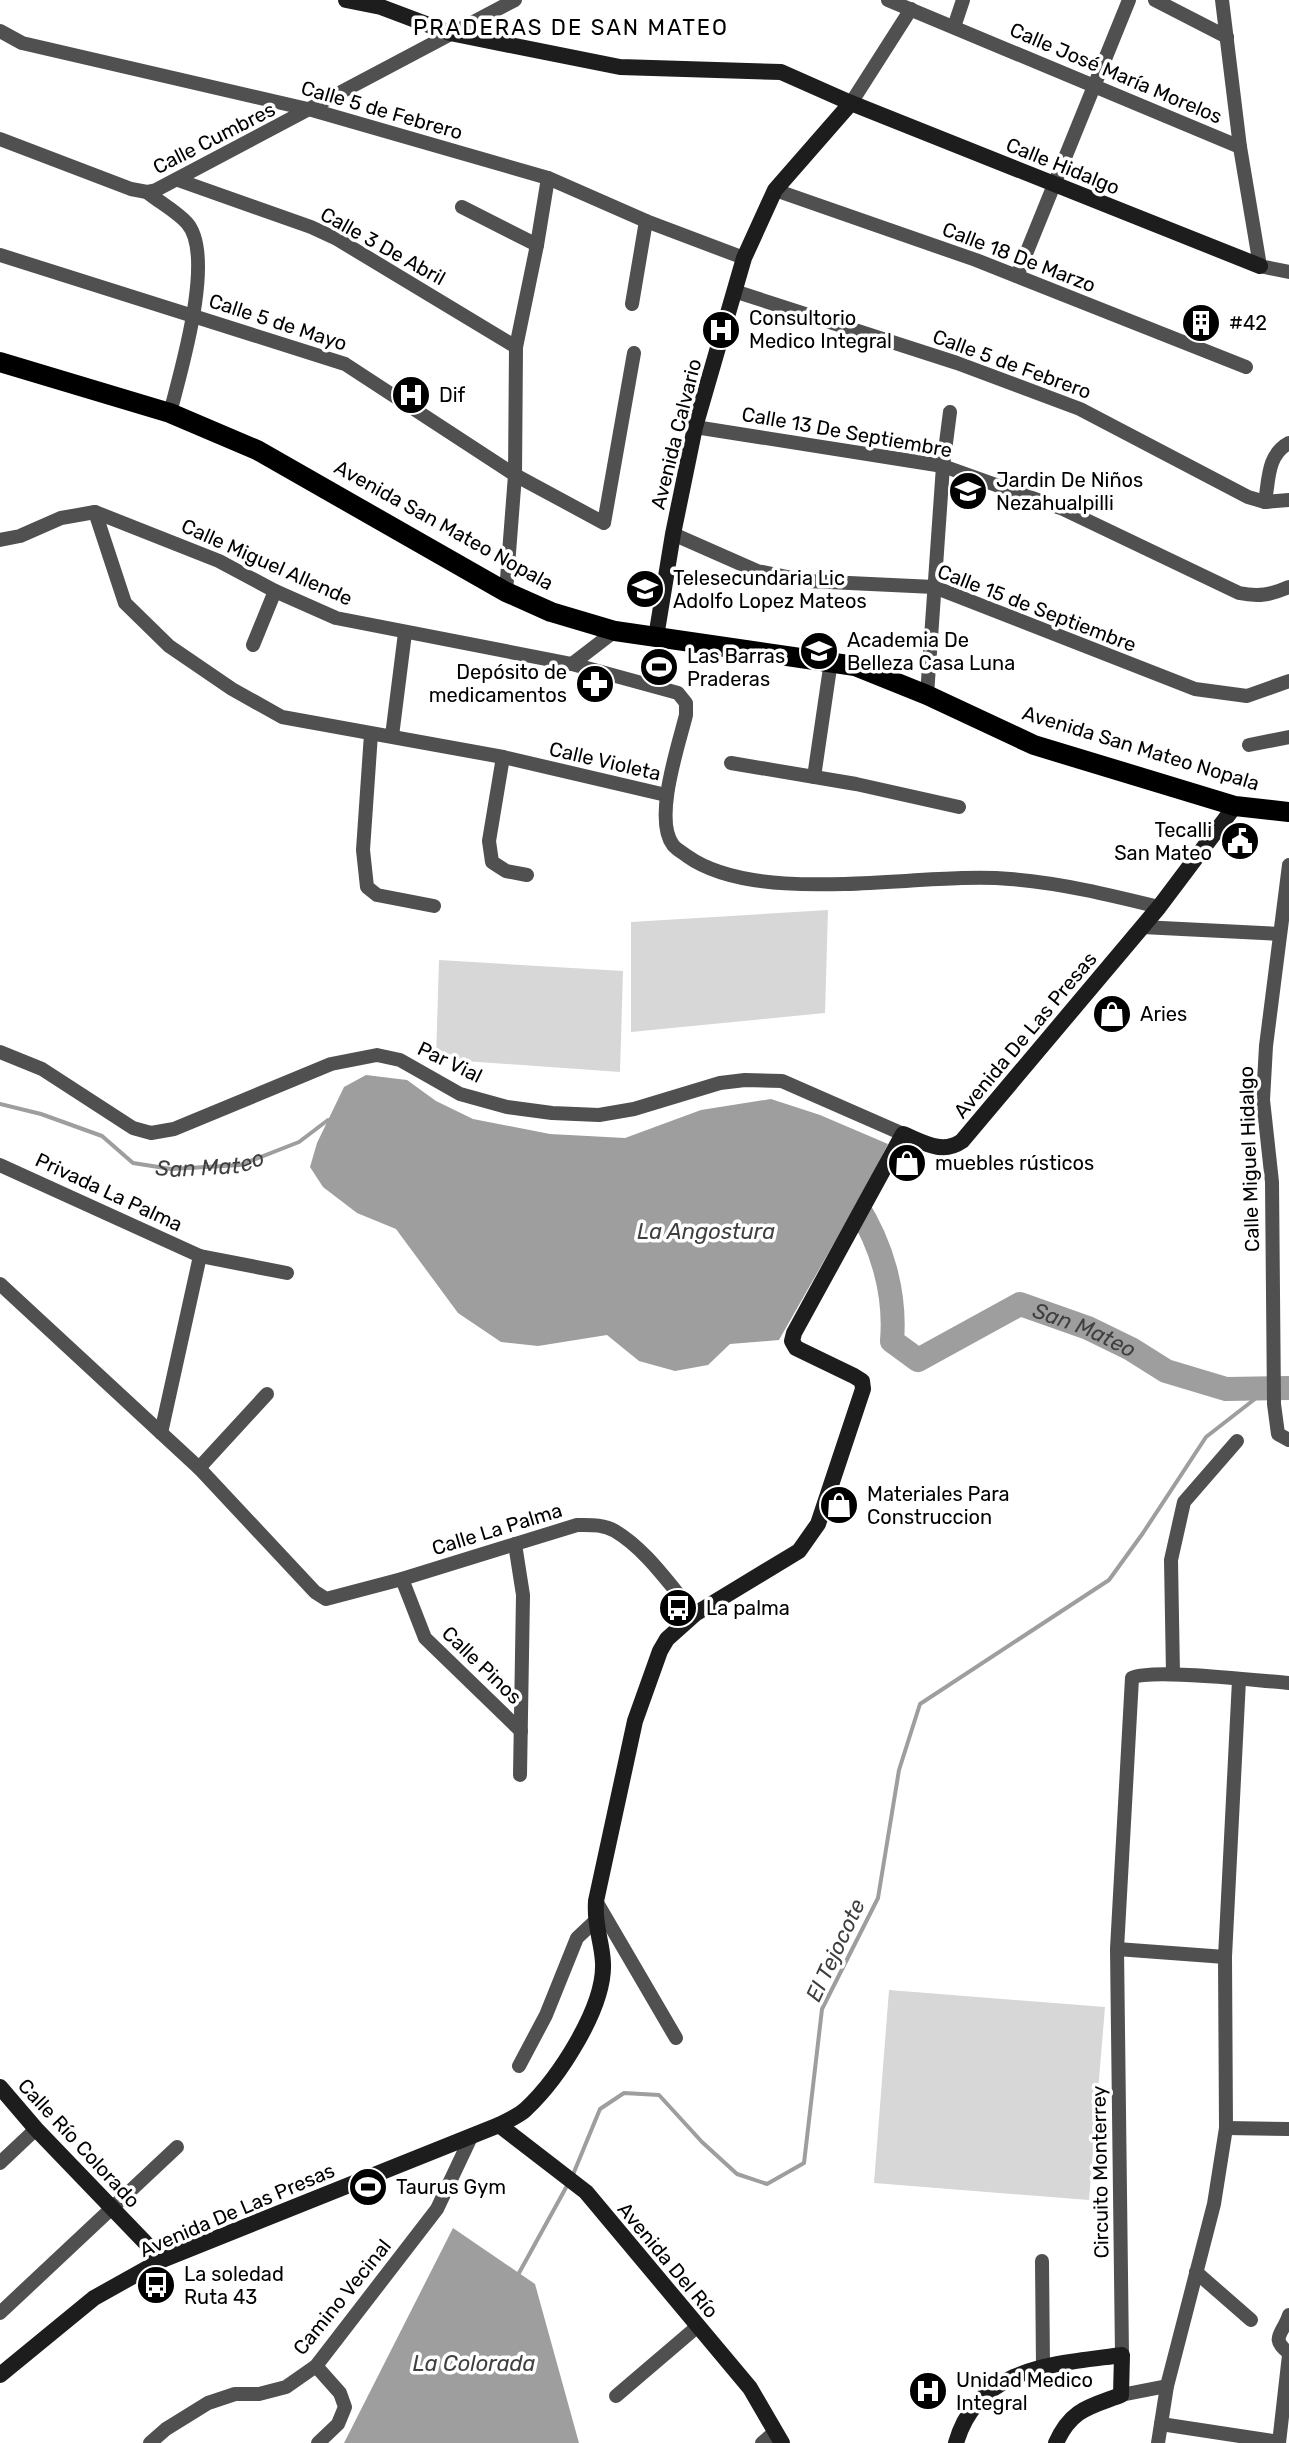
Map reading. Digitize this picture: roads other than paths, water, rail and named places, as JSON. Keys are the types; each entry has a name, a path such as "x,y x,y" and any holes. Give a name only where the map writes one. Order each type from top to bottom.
{"main road":[{"name":"Avenida San Mateo Nopala","path":"1,364 170,413 257,450 506,592 551,612 615,631 831,661 878,674 1034,745 1235,806 1289,812"}],"street":[{"name":"Calle Hidalgo","path":"346,0 381,7 450,33 620,67 781,72 851,103 1260,266"},
{"name":"Calle Cumbres","path":"147,192 178,180 515,0"},
{"name":"Calle José María Morelos","path":"888,0 1240,147"},
{"path":"954,27 963,0"},
{"path":"1017,276 1129,0"},
{"path":"1155,0 1227,37"},
{"path":"1222,0 1240,147 1260,266 1289,272"},
{"name":"Avenida Calvario","path":"656,637 695,427 744,258 775,190 851,103 911,9"},
{"name":"Calle 5 de Febrero","path":"0,31 22,43 312,110 548,178 646,221 744,258"},
{"path":"0,139 131,189 147,192"},
{"path":"506,592 515,475 516,347 548,178"},
{"name":"Calle 3 De Abril","path":"178,180 337,239 516,347"},
{"name":"Calle 18 De Marzo","path":"775,190 1017,276 1246,367"},
{"name":"Calle Cumbres","path":"147,192 187,224 195,238 197,253 194,316 170,413"},
{"path":"462,207 537,245"},
{"path":"632,304 646,221"},
{"name":"Calle 5 de Mayo","path":"0,255 345,364 515,475 604,523 634,353"},
{"name":"Calle 5 de Febrero","path":"734,291 957,363 1080,409 1248,497 1265,502"},
{"path":"927,695 943,466 950,412"},
{"name":"Calle 13 De Septiembre","path":"695,427 943,466 1063,509 1239,593 1272,595 1289,587"},
{"path":"1289,443 1278,449 1271,462 1265,502 1289,500"},
{"path":"0,540 20,536 61,518 95,512"},
{"name":"Calle Miguel Allende","path":"95,512 219,561 275,591 336,618 572,664 678,693 686,703 686,715 666,795"},
{"name":"Calle Violeta","path":"95,512 125,603 169,646 232,689 282,717 503,757 666,795 666,822 672,844 697,862 740,877 802,885 1008,878 1074,887 1159,907"},
{"name":"Calle 15 de Septiembre","path":"673,534 757,571 807,581 934,587 1195,689 1247,696 1289,681"},
{"path":"253,645 275,591"},
{"path":"572,664 615,631"},
{"path":"392,736 405,633"},
{"path":"814,777 831,661"},
{"path":"371,734 363,850 367,887 377,895 434,906"},
{"path":"1249,745 1289,737"},
{"path":"503,757 489,841 492,862 506,871 527,875"},
{"path":"731,763 959,807"},
{"name":"Avenida De Las Presas","path":"1,2372 94,2298 162,2260 499,2125 524,2112 541,2092 587,2026 601,1990 603,1963 594,1922 596,1901 635,1721 667,1639 695,1614 799,1551 818,1524 863,1389 862,1381 854,1376 796,1348 792,1341 794,1333 903,1134 946,1149 962,1141 1159,907 1235,806"},
{"name":"Calle Miguel Hidalgo","path":"1289,865 1266,1046 1263,1100 1272,1182 1274,1404 1278,1434 1289,1440"},
{"path":"1142,927 1280,934"},
{"name":"Par Vial","path":"0,1052 42,1069 133,1128 151,1133 174,1129 331,1064 377,1055 400,1060 460,1094 507,1107 552,1113 599,1115 634,1109 720,1083 782,1081 903,1134"},
{"name":"Privada La Palma","path":"0,1165 200,1256 287,1273"},
{"path":"161,1433 200,1256"},
{"path":"0,1284 199,1468 267,1394"},
{"path":"1173,1674 1171,1560 1184,1502 1237,1441"},
{"name":"Calle La Palma","path":"199,1468 315,1592 326,1599 577,1525 596,1525 614,1530 643,1555 695,1614"},
{"name":"Calle Pinos","path":"515,1544 523,1595 520,1775"},
{"name":"Calle Pinos","path":"402,1579 425,1638 521,1731"},
{"name":"Circuito Monterrey","path":"1121,2395 1117,1949 1132,1678 1137,1675 1173,1674 1289,1683"},
{"path":"1158,2443 1167,2386 1214,2204 1226,2128 1225,1957 1239,1680"},
{"path":"596,1901 676,2038"},
{"path":"519,2066 546,2015 577,1938 594,1922"},
{"path":"1117,1949 1225,1957"},
{"name":"Calle Río Colorado","path":"0,2087 36,2129 162,2260"},
{"name":"Avenida Del Río","path":"499,2125 586,2192 750,2388 773,2439"},
{"path":"1226,2128 1289,2129"},
{"path":"0,2163 36,2129"},
{"name":"Camino Vecinal","path":"150,2443 166,2429 208,2403 235,2394 259,2394 286,2387 316,2366 437,2209 472,2135"},
{"path":"0,2313 177,2147"},
{"path":"1042,2261 1043,2365"},
{"path":"1196,2272 1251,2320"},
{"path":"1161,2424 1279,2443 1286,2351 1280,2333 1289,2315"},
{"path":"616,2396 698,2326"},
{"path":"956,2443 969,2415 1002,2382 1043,2365 1122,2355"},
{"path":"316,2366 340,2393 345,2407 338,2424 318,2443"},
{"path":"1056,2443 1066,2422 1080,2410 1121,2395 1167,2386"}],"water":[{"name":"La Angostura","path":"366,1075 407,1080 436,1101 473,1119 550,1134 625,1138 701,1110 771,1099 820,1115 888,1144 779,1340 730,1344 708,1365 675,1371 639,1361 607,1335 538,1346 501,1342 458,1313 396,1229 357,1213 323,1187 310,1167 317,1143 344,1087"},
{"name":"La Colorada","path":"453,2228 535,2284 579,2443 344,2443"}],"waterway":[{"name":"San Mateo","path":"0,1104 41,1114 102,1136 133,1163 171,1169 240,1165 299,1142 328,1120"},
{"name":"San Mateo","path":"856,1204 873,1236 885,1270 892,1305 892,1341 918,1360 1020,1304 1088,1328 1166,1371 1226,1389 1289,1388"},
{"name":"El Tejocote","path":"572,2177 600,2109 624,2093 659,2095 702,2142 737,2174 767,2184 804,2163 822,2009 878,1898 899,1770 920,1704 1109,1580 1206,1437 1269,1388"},
{"name":"El Tejocote","path":"519,2273 568,2184"}],"place":[{"name":"#42","path":"1201,323"},
{"name":"Consultorio Medico Integral","path":"721,330"},
{"name":"Dif","path":"411,395"},
{"name":"Jardin De Niños Nezahualpilli","path":"968,491"},
{"name":"Telesecundaria Lic Adolfo Lopez Mateos","path":"645,589"},
{"name":"Academia De Belleza Casa Luna","path":"819,651"},
{"name":"Las Barras Praderas","path":"659,667"},
{"name":"Depósito de medicamentos","path":"595,684"},
{"name":"Tecalli San Mateo","path":"1240,841"},
{"name":"Aries","path":"1112,1014"},
{"name":"muebles rústicos","path":"907,1163"},
{"name":"Materiales Para Construccion","path":"839,1505"},
{"name":"La palma","path":"678,1608"},
{"name":"Taurus Gym","path":"368,2187"},
{"name":"La soledad Ruta 43","path":"156,2285"},
{"name":"Unidad Medico Integral","path":"928,2391"}],"district":[{"name":"PRADERAS DE SAN MATEO","path":"571,27"}]}
